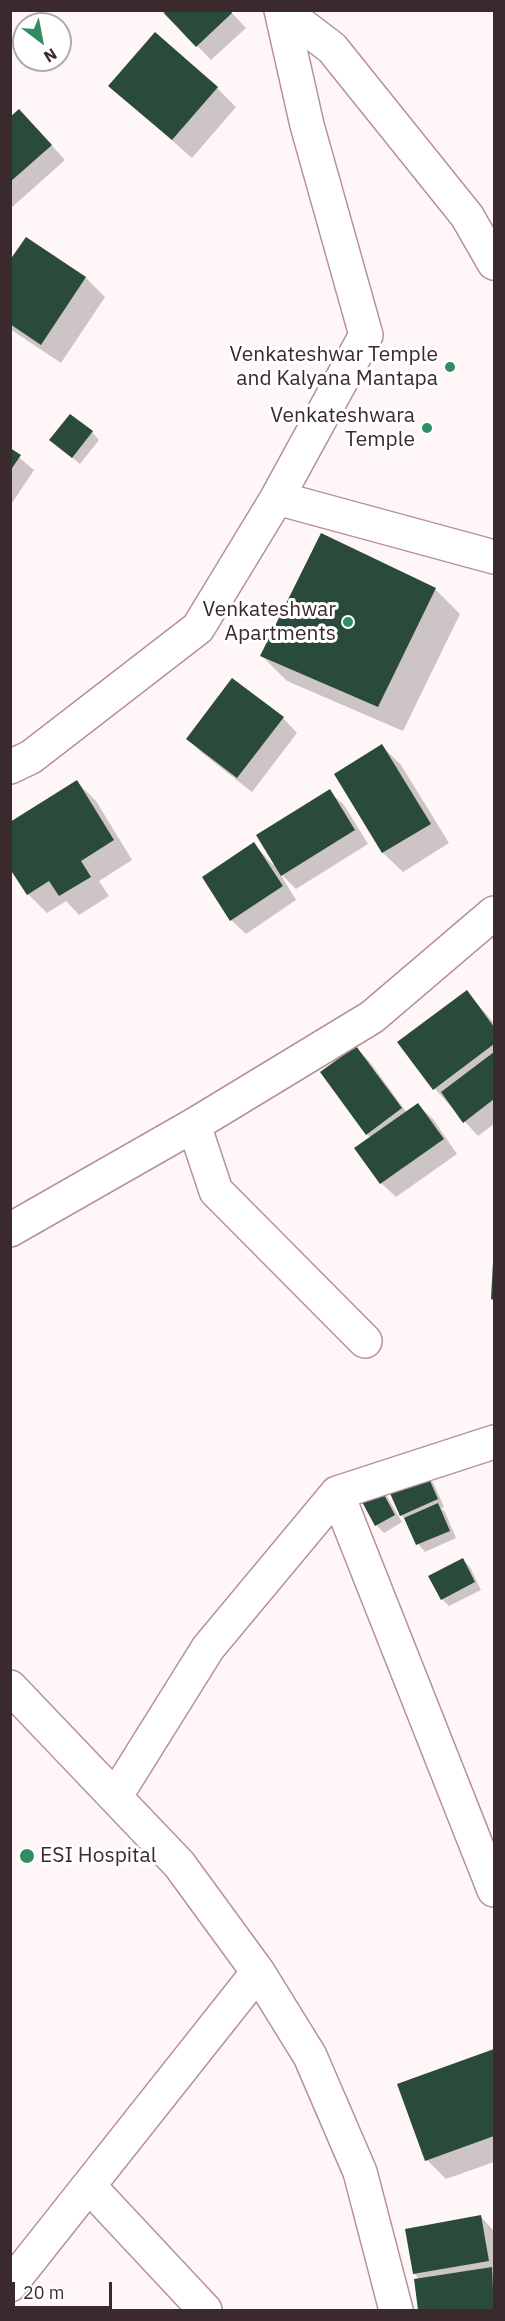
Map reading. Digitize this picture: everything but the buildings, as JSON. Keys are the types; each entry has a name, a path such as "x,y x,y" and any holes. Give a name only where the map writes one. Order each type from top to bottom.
{"street":[{"path":"281,10 332,48 481,214 495,263"},
{"path":"10,767 31,757 198,628 277,498 366,335 307,125 281,10"},
{"path":"277,498 495,556"},
{"path":"10,1230 194,1125 372,1017 495,913"},
{"path":"194,1125 216,1191 365,1341"},
{"path":"115,1797 208,1648 337,1493 495,1442"},
{"path":"337,1493 495,1890"},
{"path":"10,1687 179,1864 258,1972 310,2056 360,2172 396,2310"},
{"path":"10,2285 258,1972"},
{"path":"89,2186 205,2310"}],"place":[{"name":"Venkateshwar Temple and Kalyana Mantapa","path":"450,367"},
{"name":"Venkateshwara Temple","path":"427,428"},
{"name":"Venkateshwar Apartments","path":"348,622"},
{"name":"ESI Hospital","path":"27,1856"}]}
